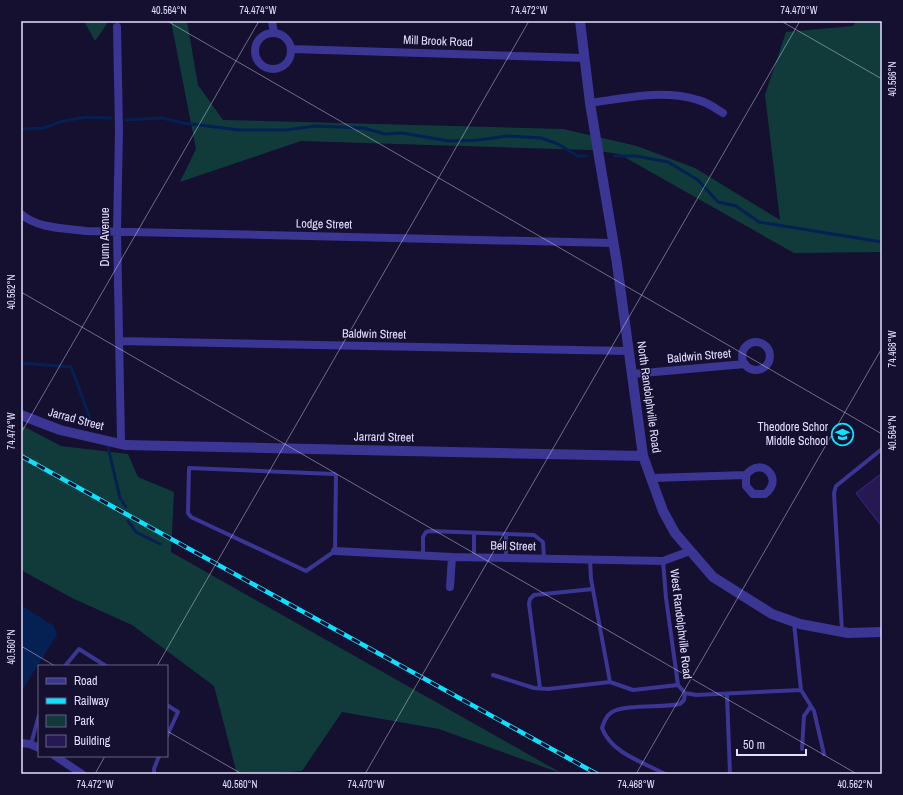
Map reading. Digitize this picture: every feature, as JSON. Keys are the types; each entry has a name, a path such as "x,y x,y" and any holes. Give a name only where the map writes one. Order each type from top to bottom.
{"street":[{"path":"272,21 274,33"},
{"name":"North Randolphville Road","path":"580,21 590,103 613,243 643,456 663,511 675,533 714,577 772,614 794,621 842,632 882,632"},
{"name":"Dunn Avenue","path":"117,27 119,130 117,232 121,441 126,445"},
{"path":"274,33 285,38 291,49 290,60 282,68 271,69 260,64 255,54 258,42 267,34 274,33"},
{"name":"Mill Brook Road","path":"291,49 585,58"},
{"path":"590,103 647,95 671,94 700,100 723,113"},
{"name":"Lodge Street","path":"21,214 28,220 35,222 86,231 613,243"},
{"name":"Baldwin Street","path":"119,341 629,351"},
{"name":"Baldwin Street","path":"632,374 745,364"},
{"name":"Jarrad Street","path":"21,415 60,430 126,445"},
{"name":"Jarrard Street","path":"126,445 643,456"},
{"path":"652,478 746,475"},
{"name":"Bell Street","path":"335,551 452,557 663,561 690,551"},
{"path":"450,587 452,557"},
{"path":"21,743 30,744 38,748"},
{"path":"56,757 82,774"}],"lane":[{"path":"842,632 834,493 836,486 882,449"},
{"path":"189,468 334,474 336,476 335,551 306,571 191,517 188,513 189,468"},
{"path":"423,555 423,537 426,532 528,534 538,537 543,542 544,559"},
{"path":"474,533 474,557"},
{"path":"506,534 506,558"},
{"path":"590,560 593,589 610,682"},
{"name":"West Randolphville Road","path":"663,561 666,598 678,685 686,693 696,695 727,695 801,690"},
{"path":"540,688 529,604 530,599 534,596 593,589"},
{"path":"794,621 801,690 814,711 824,754"},
{"path":"66,665 79,649 104,665"},
{"path":"493,675 534,688 610,682 633,690 678,685"},
{"path":"665,774 618,749 605,737 602,728 605,719 612,712 622,709 680,704 684,700 686,693"},
{"path":"727,695 730,774"},
{"path":"168,706 178,712 168,734"},
{"path":"802,749 804,716 811,706"},
{"path":"30,744 38,718"},
{"path":"154,774 154,769 159,757"}],"green space":[{"path":"84,21 109,21 95,41"},
{"path":"171,21 187,21 198,85 223,120 563,129 637,146 695,168 780,220 765,95 786,32 853,26 856,21 882,21 882,252 794,253 619,154 591,150 301,141 180,182 196,149"},
{"path":"21,425 61,446 128,454 138,477 174,492 171,552 563,774 439,729 342,712 302,771 265,774 237,774 214,686 132,625 72,598 21,570"}],"water":[{"path":"21,605 54,626 57,635 21,692"}],"building":[{"path":"882,473 882,527 856,493"}],"waterway":[{"path":"21,129 44,128 63,121 87,117 111,118"},
{"path":"126,120 162,118 183,123 239,130 286,130 315,126 363,128 385,134 402,133 449,141 478,140 508,136 541,138 558,144 578,156 587,156"},
{"path":"614,156 636,156 668,162 698,180 718,202 736,206 759,222 882,242"},
{"path":"21,363 71,367 91,421"},
{"path":"108,447 120,498 126,507"},
{"path":"128,521 136,532 160,544"}],"railway":[{"path":"21,456 597,774"}],"place":[{"name":"Theodore Schor Middle School","path":"843,434"}]}
